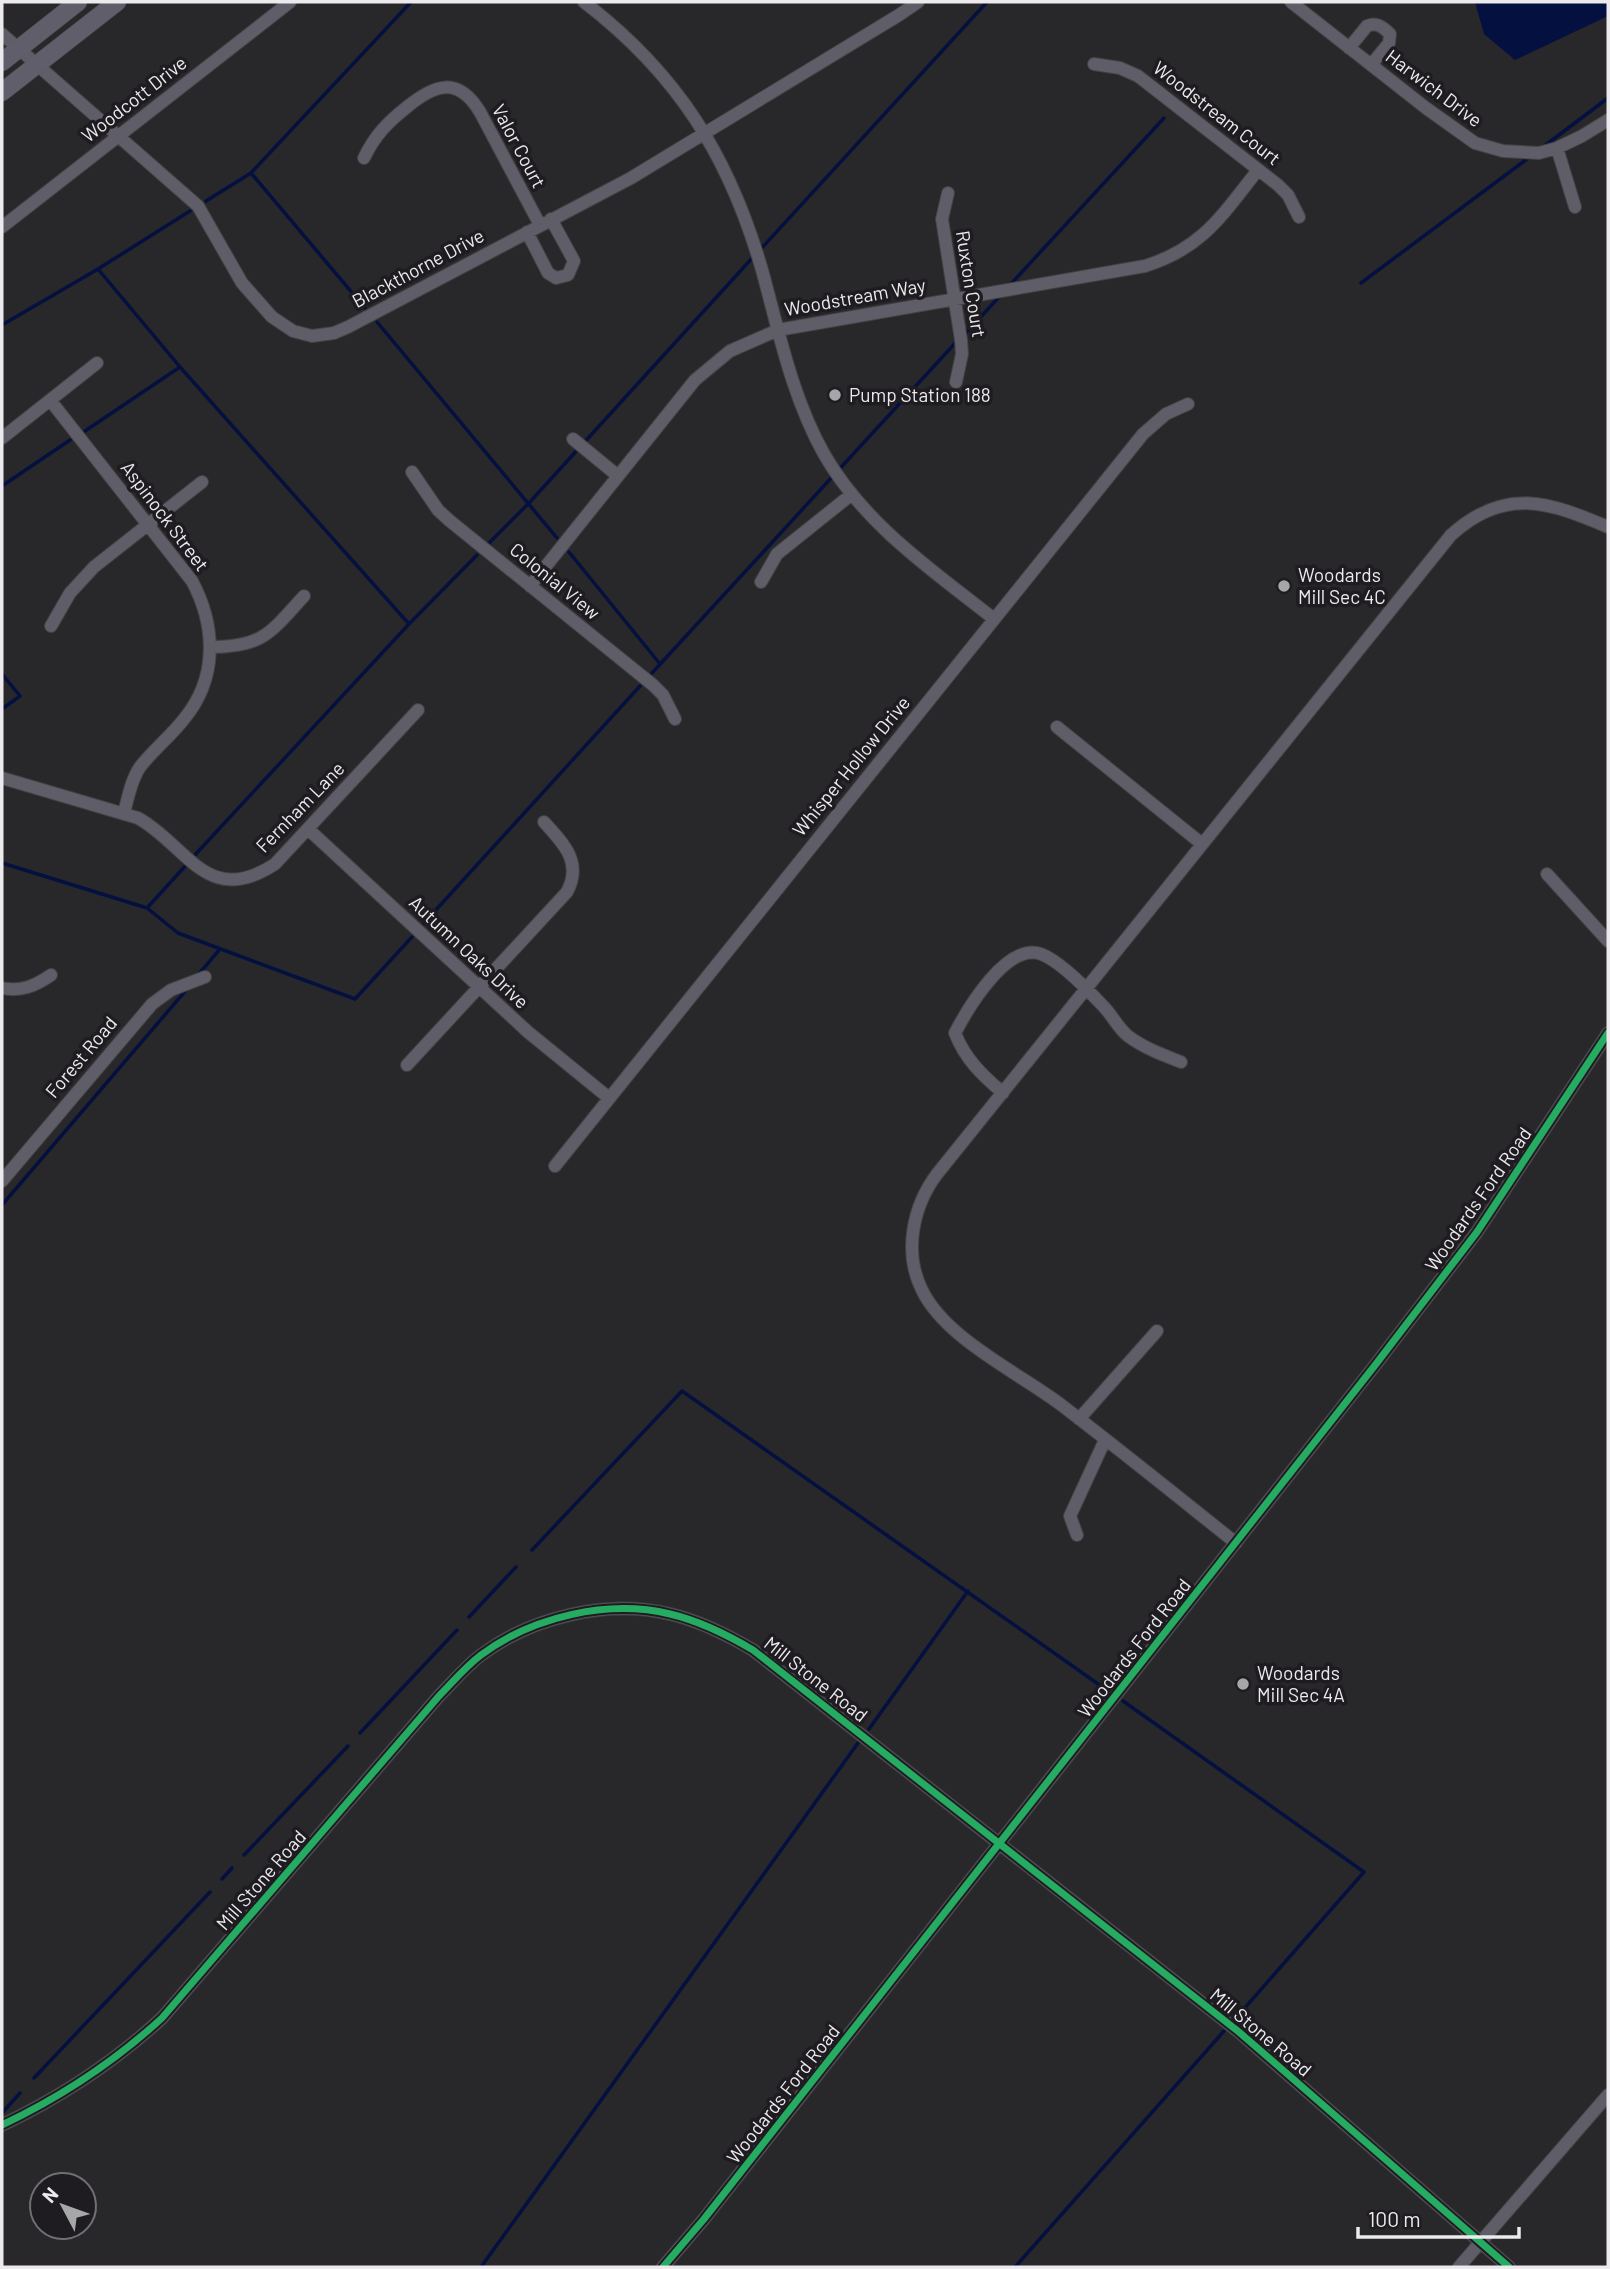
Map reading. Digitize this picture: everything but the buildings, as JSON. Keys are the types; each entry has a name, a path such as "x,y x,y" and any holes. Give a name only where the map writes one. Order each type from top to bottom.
{"main road":[{"path":"2,62 78,2"},
{"path":"2,92 117,2"}],"street":[{"name":"Woodcott Drive","path":"2,227 290,2"},
{"path":"584,2 638,48 668,80 720,158 746,219 794,385 807,420 825,455 852,494 884,530 994,620"},
{"name":"Blackthorne Drive","path":"2,34 198,206 247,289 272,317 282,326 298,333 320,336 334,333 631,178 918,2"},
{"name":"Harwich Drive","path":"1291,2 1461,135 1475,143 1522,154 1557,148 1608,120"},
{"path":"1349,48 1367,26 1377,24 1383,27 1390,34 1389,43 1371,65"},
{"name":"Woodstream Court","path":"1094,64 1121,68 1138,76 1288,195 1299,218"},
{"name":"Valor Court","path":"364,158 381,128 423,93 440,87 462,91 480,112 545,223 574,261 568,275 556,278 548,273 527,232"},
{"path":"1557,148 1576,207"},
{"name":"Woodstream Way","path":"530,586 704,371 730,351 778,330 1145,266 1167,259 1208,233 1258,170"},
{"name":"Ruxton Court","path":"948,193 942,219 962,354 956,382"},
{"path":"2,438 97,363"},
{"name":"Aspinock Street","path":"50,400 192,581 202,601 210,632 211,648 200,695 185,719 140,767 124,813"},
{"name":"Whisper Hollow Drive","path":"555,1166 1143,434 1167,414 1188,404"},
{"path":"573,439 618,476"},
{"name":"Colonial View","path":"412,472 438,510 653,685 663,695 676,719"},
{"path":"51,626 80,580 202,482"},
{"path":"761,582 777,554 852,494"},
{"path":"1236,1542 1079,1419 947,1325 922,1291 915,1269 912,1247 915,1216 926,1190 1458,528 1490,510 1528,502 1554,505 1608,527"},
{"path":"211,648 256,642 277,626 304,596"},
{"name":"Fernham Lane","path":"2,779 124,813 148,823 201,870 226,879 247,878 275,864 418,710"},
{"path":"1058,727 1202,844"},
{"path":"407,1065 568,892 572,884 573,867 570,854 544,822"},
{"name":"Autumn Oaks Drive","path":"308,829 528,1032 609,1098"},
{"path":"1546,874 1608,941"},
{"path":"1003,1093 981,1074 963,1053 956,1033 969,1007 1007,963 1024,953 1041,954 1086,989 1126,1035 1149,1049 1181,1062"},
{"path":"2,988 18,990 37,984 51,975"},
{"name":"Forest Road","path":"2,1181 152,1004 171,990 205,977"},
{"name":"Woodards Ford Road","path":"663,2267 720,2199 1000,1843 1477,1232 1608,1033"},
{"path":"1079,1419 1157,1331"},
{"path":"1077,1535 1070,1516 1105,1440"},
{"name":"Mill Stone Road","path":"2,2125 65,2093 115,2059 146,2033 183,1995 466,1668 504,1640 555,1619 589,1611 633,1610 667,1613 723,1632 753,1650 1240,2032 1509,2267"},
{"path":"1459,2267 1608,2095"}],"shaded area":[{"path":"1475,2 1608,2 1608,16 1515,60 1484,34"}],"waterway":[{"path":"206,201 251,173 411,2"},
{"path":"759,251 987,2"},
{"path":"1543,147 1608,98"},
{"path":"1009,286 1164,118"},
{"path":"1361,283 1531,156"},
{"path":"251,173 365,308"},
{"path":"2,325 190,211"},
{"path":"489,543 529,503 754,256"},
{"path":"98,269 180,367 409,624"},
{"path":"964,335 999,297"},
{"path":"377,322 557,538"},
{"path":"652,673 958,340"},
{"path":"85,431 180,367"},
{"path":"2,486 70,440"},
{"path":"569,552 660,664"},
{"path":"193,857 409,624 477,555"},
{"path":"2,674 20,696 2,709"},
{"path":"424,923 640,686"},
{"path":"2,863 147,908 178,933 355,999 412,937"},
{"path":"147,908 188,863"},
{"path":"198,975 220,949"},
{"path":"2,1205 187,989"},
{"path":"532,1550 682,1391 1108,1691"},
{"path":"469,1617 516,1567"},
{"path":"869,1729 968,1591"},
{"path":"360,1733 457,1630"},
{"path":"1123,1701 1364,1872 1236,2018"},
{"path":"481,2267 858,1743"},
{"path":"244,1855 348,1746"},
{"path":"222,1879 232,1868"},
{"path":"34,2078 210,1892"},
{"path":"1015,2267 1224,2031"},
{"path":"2,2113 20,2093"}],"cycle path":[{"path":"663,2267 704,2219 1376,1364 1477,1232 1608,1033"},
{"path":"2,2125 86,2078 125,2050 162,2018 439,1696 475,1660 523,1630 547,1621 596,1610 646,1610 702,1624 753,1650 1239,2032 1509,2267"}],"place":[{"name":"Pump Station 188","path":"835,395"},
{"name":"Woodards Mill Sec 4C","path":"1284,586"},
{"name":"Woodards Mill Sec 4A","path":"1243,1684"}]}
